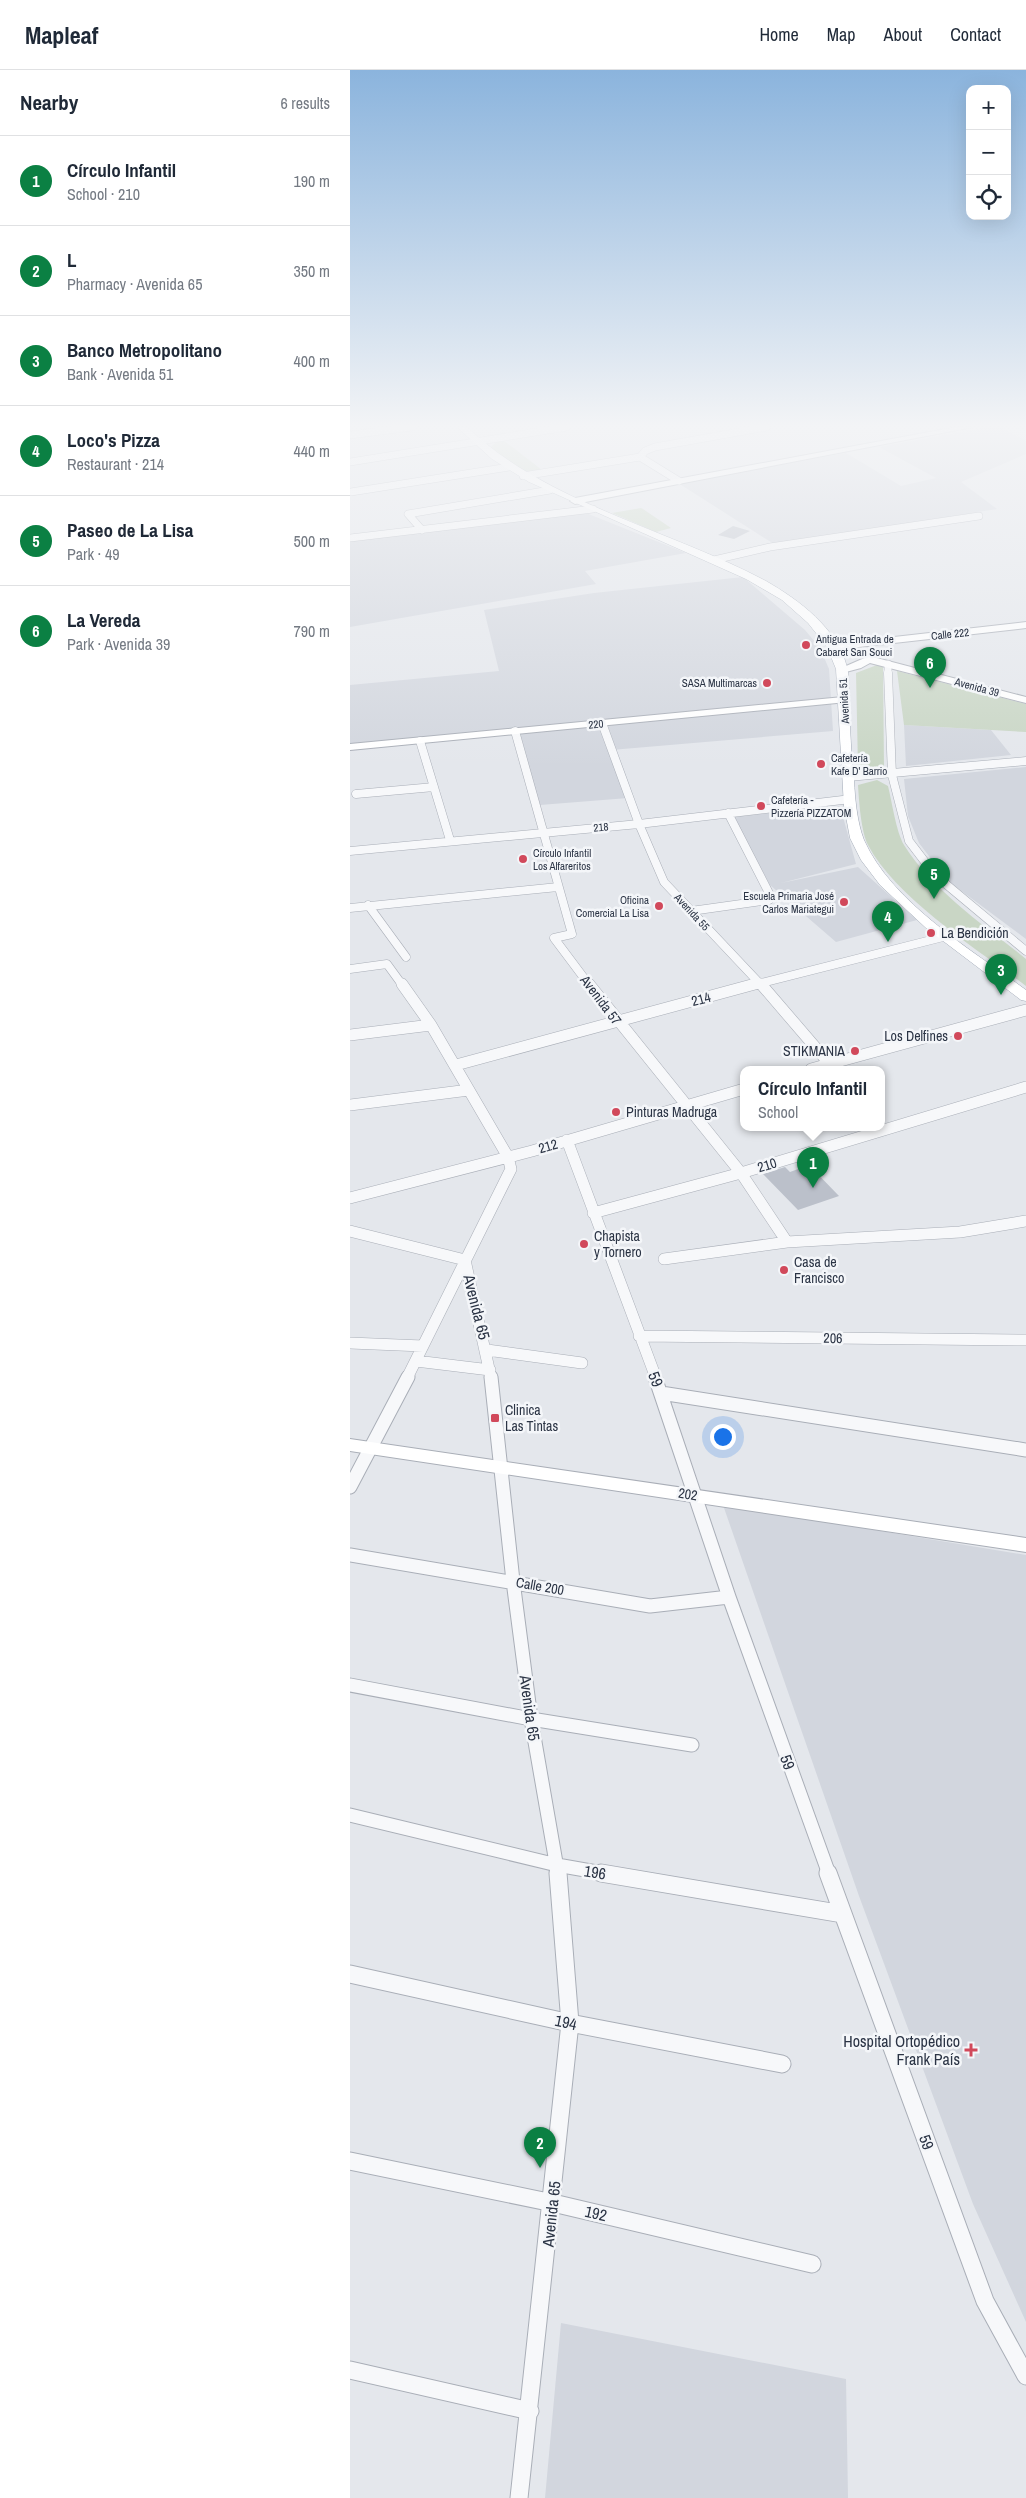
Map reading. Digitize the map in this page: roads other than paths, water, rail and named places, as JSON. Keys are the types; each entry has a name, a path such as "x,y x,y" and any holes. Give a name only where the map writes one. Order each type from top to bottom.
{"main road":[{"name":"Avenida 51","path":"668,540 763,584 786,598 807,615 832,647 842,670 851,799 857,838 871,865 891,891 1026,997"},
{"path":"842,670 857,666 867,656"}],"street":[{"path":"714,560 770,547 815,540"},
{"name":"Calle 222","path":"832,647 1026,625"},
{"path":"867,656 874,642"},
{"name":"Avenida 39","path":"846,645 888,664 1026,700"},
{"path":"888,664 892,778 909,841 935,875 988,922 1026,951"},
{"name":"220","path":"350,747 843,700"},
{"name":"Avenida 55","path":"602,723 639,824 664,882 760,983 830,1066"},
{"name":"Avenida 57","path":"515,731 572,934 554,938 617,1022 741,1173 787,1242"},
{"path":"420,741 450,840"},
{"path":"848,777 892,778 1026,761"},
{"path":"356,794 434,787"},
{"name":"218","path":"350,851 450,840 639,824 851,799"},
{"path":"691,911 769,900 769,893 728,813"},
{"path":"350,908 558,887"},
{"path":"368,906 406,957"},
{"name":"214","path":"456,1065 760,983 947,936"},
{"path":"350,969 386,964 431,1025 508,1157"},
{"path":"834,1066 1026,1010"},
{"path":"350,1035 431,1025"},
{"name":"210","path":"885,1126 1026,1087"},
{"path":"350,1106 469,1090"},
{"name":"212","path":"350,1198 508,1157 740,1090"},
{"name":"210","path":"593,1214 741,1173 869,1131"},
{"name":"59","path":"567,1140 661,1393 729,1597 985,2301 1026,2376"},
{"name":"Avenida 65","path":"508,1157 511,1169 465,1260 487,1350 490,1370 513,1581 531,1719 557,1865 570,2023 553,2203 519,2498"},
{"path":"664,1258 787,1242 960,1232 1026,1221"},
{"path":"350,1231 465,1260 416,1361 350,1487"},
{"name":"206","path":"639,1336 1026,1340"},
{"path":"350,1343 423,1346"},
{"path":"487,1350 582,1363"},
{"path":"416,1361 490,1370"},
{"path":"661,1393 1026,1450"},
{"name":"202","path":"350,1445 371,1446 1026,1545"},
{"name":"Calle 200","path":"350,1556 513,1581 650,1606 729,1597"},
{"path":"350,1685 531,1719 692,1744"},
{"name":"196","path":"350,1814 557,1865 843,1914"},
{"name":"194","path":"350,1974 570,2023 782,2064"},
{"name":"192","path":"350,2161 553,2203 812,2264"},
{"path":"350,2370 530,2411"}],"place":[{"name":"Antigua Entrada de Cabaret San Souci","path":"806,645"},
{"name":"SASA Multimarcas","path":"767,683"},
{"name":"La Vereda","path":"930,688"},
{"name":"Cafetería Kafe D' Barrio","path":"821,764"},
{"name":"Cafetería - Pizzería PIZZATOM","path":"761,806"},
{"name":"Círculo Infantil Los Alfareritos","path":"523,859"},
{"name":"Paseo de La Lisa","path":"934,899"},
{"name":"Escuela Primaria José Carlos Mariategui","path":"844,902"},
{"name":"Oficina Comercial La Lisa","path":"659,906"},
{"name":"La Bendición","path":"931,933"},
{"name":"Loco's Pizza","path":"888,942"},
{"name":"Banco Metropolitano","path":"1001,995"},
{"name":"Los Delfines","path":"958,1036"},
{"name":"STIKMANIA","path":"855,1051"},
{"name":"Pinturas Madruga","path":"616,1112"},
{"name":"Círculo Infantil","path":"813,1188"},
{"name":"Chapista y Tornero","path":"584,1244"},
{"name":"Casa de Francisco","path":"784,1270"},
{"name":"Clinica Las Tintas","path":"495,1418"},
{"name":"Hospital Ortopédico Frank País","path":"971,2050"},
{"name":"L","path":"540,2168"}]}
